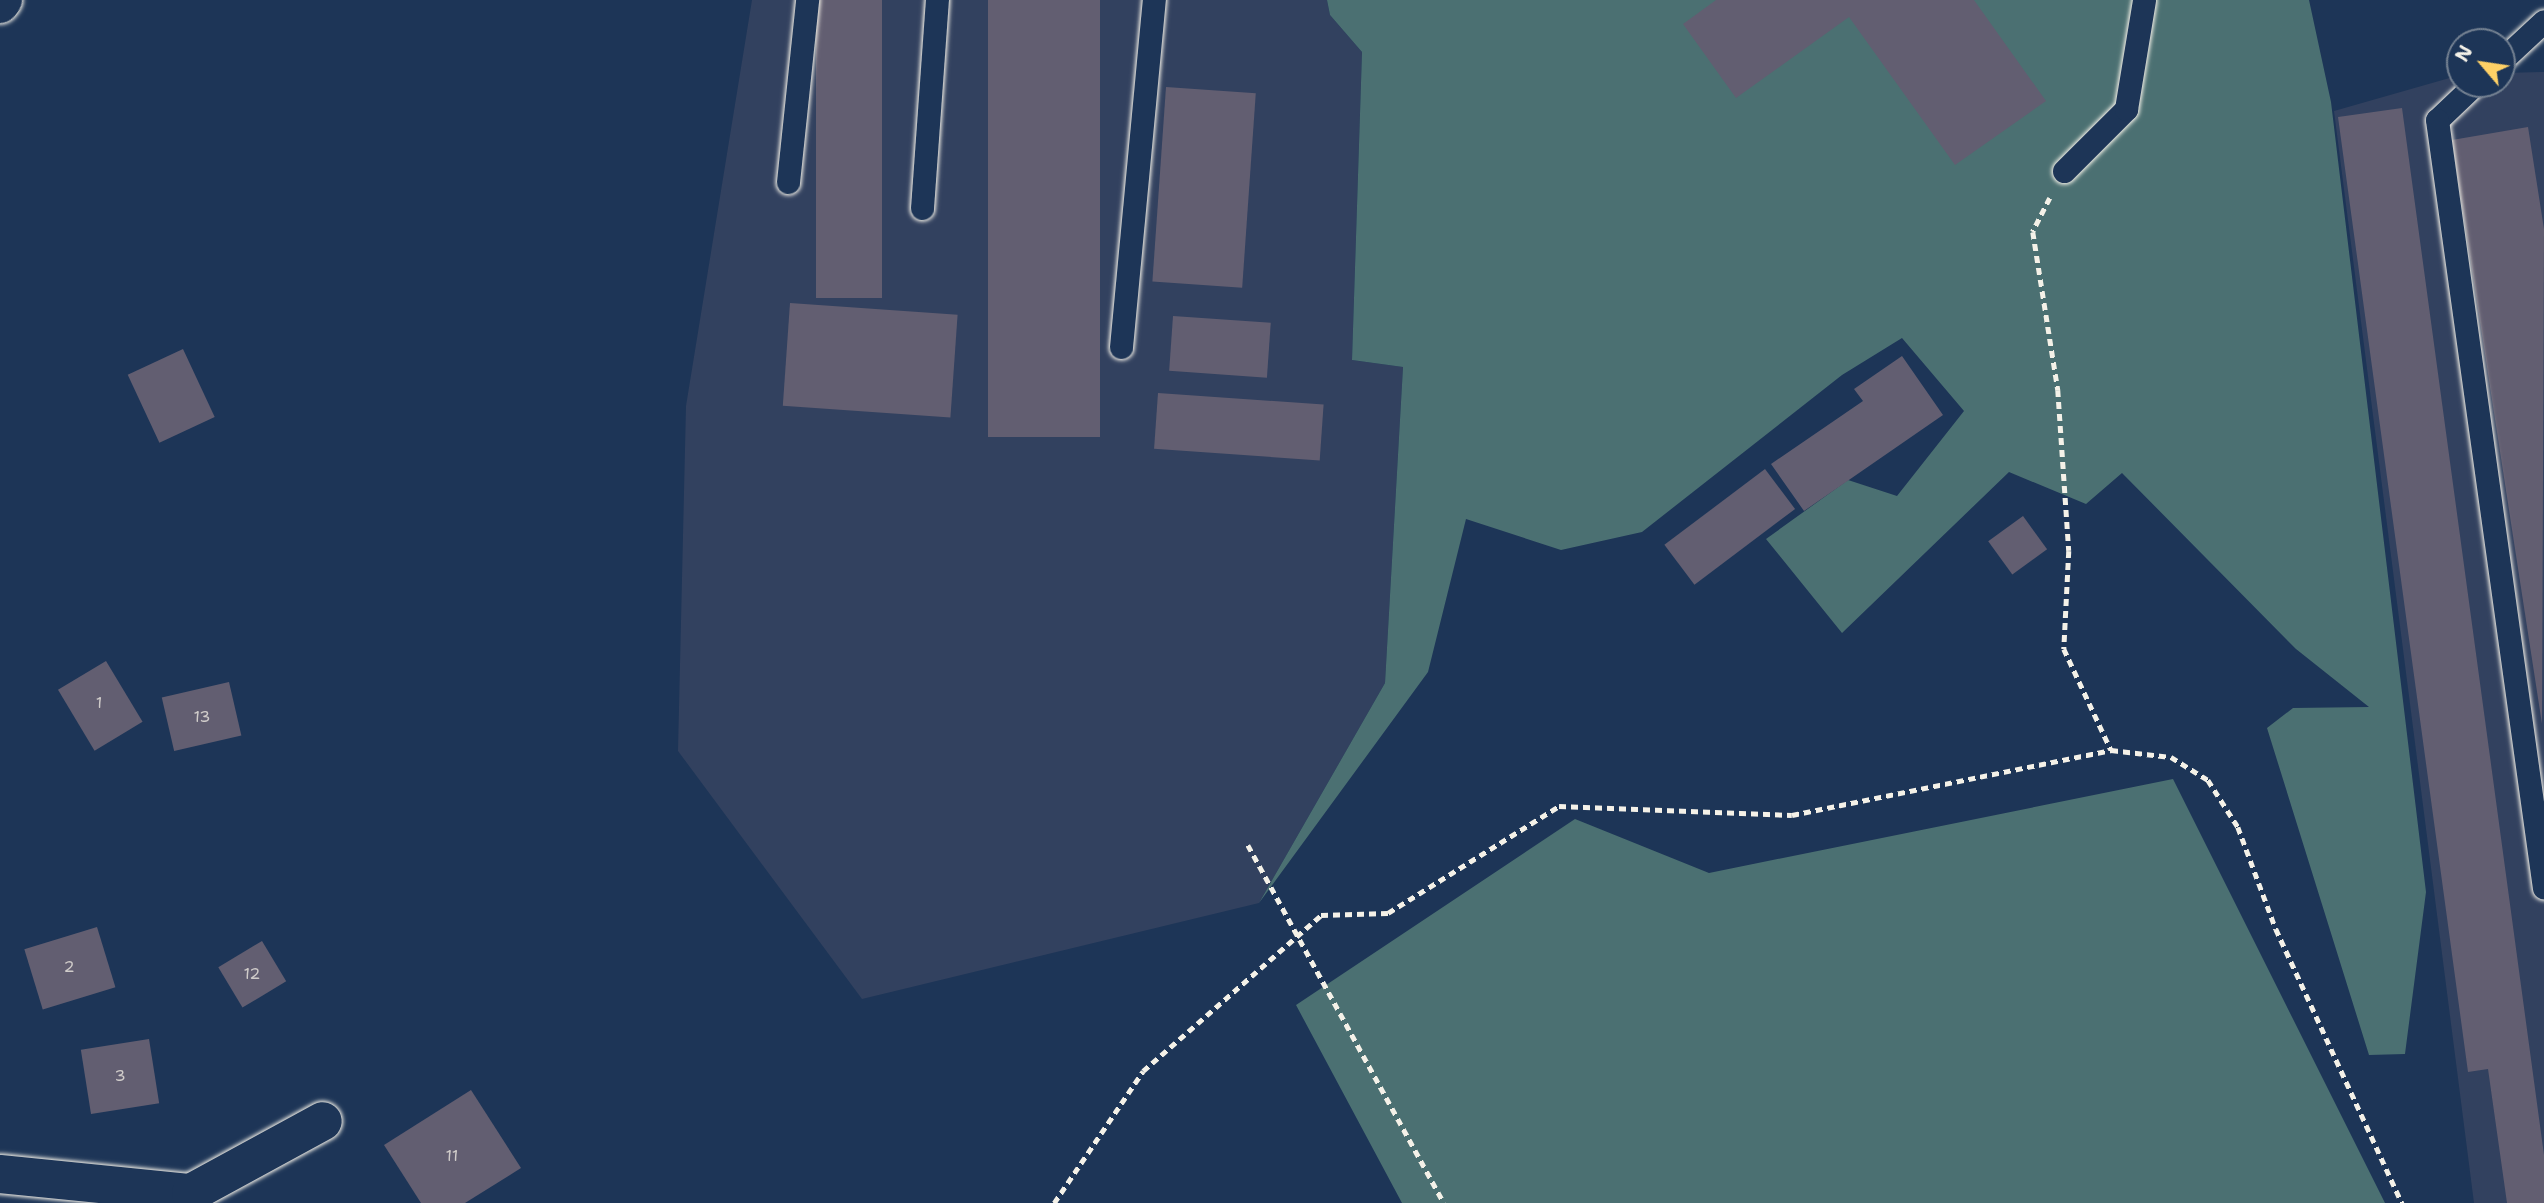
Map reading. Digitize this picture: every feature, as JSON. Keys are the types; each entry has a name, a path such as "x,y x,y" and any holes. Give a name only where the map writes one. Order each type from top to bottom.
{"street":[{"path":"0,1174 191,1193 323,1121"}],"lane":[{"path":"788,182 807,0"},
{"path":"922,208 937,0"},
{"path":"1121,347 1154,0"},
{"path":"2064,171 2126,109 2144,0"},
{"path":"2516,47 2544,21"},
{"path":"2460,98 2437,120 2544,888"}],"path":[{"path":"2064,171 2033,232 2058,390 2070,551 2064,649 2111,750"},
{"path":"1054,1203 1143,1071 1321,915 1388,913 1559,806 1792,815 2111,750 2171,757 2208,780 2238,827 2276,929 2402,1203"},
{"path":"1248,845 1300,932 1444,1203"}],"shaded area":[{"path":"752,0 1327,0 1330,15 1362,52 1352,360 1403,367 1385,683 1259,903 862,999 678,751 686,406"},
{"path":"2544,72 2544,1203 2474,1203 2334,111 2446,79 2446,98 2516,98 2516,73"}],"green space":[{"path":"1327,0 2309,0 2331,102 2426,892 2405,1054 2369,1055 2267,728 2293,708 2369,707 2296,649 2122,473 2086,504 2009,472 1842,633 1766,539 1848,480 1897,496 1964,411 1902,338 1842,375 1642,532 1561,550 1466,519 1428,672 1259,903 1385,683 1403,367 1352,360 1362,52 1330,15"},
{"path":"2173,779 2385,1203 1402,1203 1296,1005 1575,819 1709,873"}],"building":[{"path":"816,0 882,0 882,298 816,298"},
{"path":"988,0 1100,0 1100,437 988,437"},
{"path":"1716,0 1974,0 2046,101 1955,165 1849,17 1736,98 1683,24"},
{"path":"1166,87 1256,93 1242,288 1152,282"},
{"path":"2402,108 2544,1155 2544,1203 2507,1203 2488,1069 2468,1072 2338,117"},
{"path":"2528,127 2544,229 2542,724 2452,140"},
{"path":"790,303 958,315 950,417 783,406"},
{"path":"1173,316 1271,323 1267,378 1169,371"},
{"path":"183,349 215,417 159,443 128,375"},
{"path":"1902,356 1943,415 1804,511 1771,464 1863,401 1854,389"},
{"path":"1158,393 1324,405 1320,460 1154,449"},
{"path":"1765,469 1795,509 1694,585 1664,545"},
{"path":"2023,516 2047,549 2012,574 1988,541"},
{"path":"106,661 143,722 95,751 58,690"},
{"path":"229,682 241,736 174,751 162,698"},
{"path":"97,927 115,987 43,1009 24,949"},
{"path":"262,941 286,981 242,1008 218,967"},
{"path":"149,1039 159,1103 91,1114 81,1050"},
{"path":"471,1090 521,1168 465,1203 421,1203 384,1145"}]}
